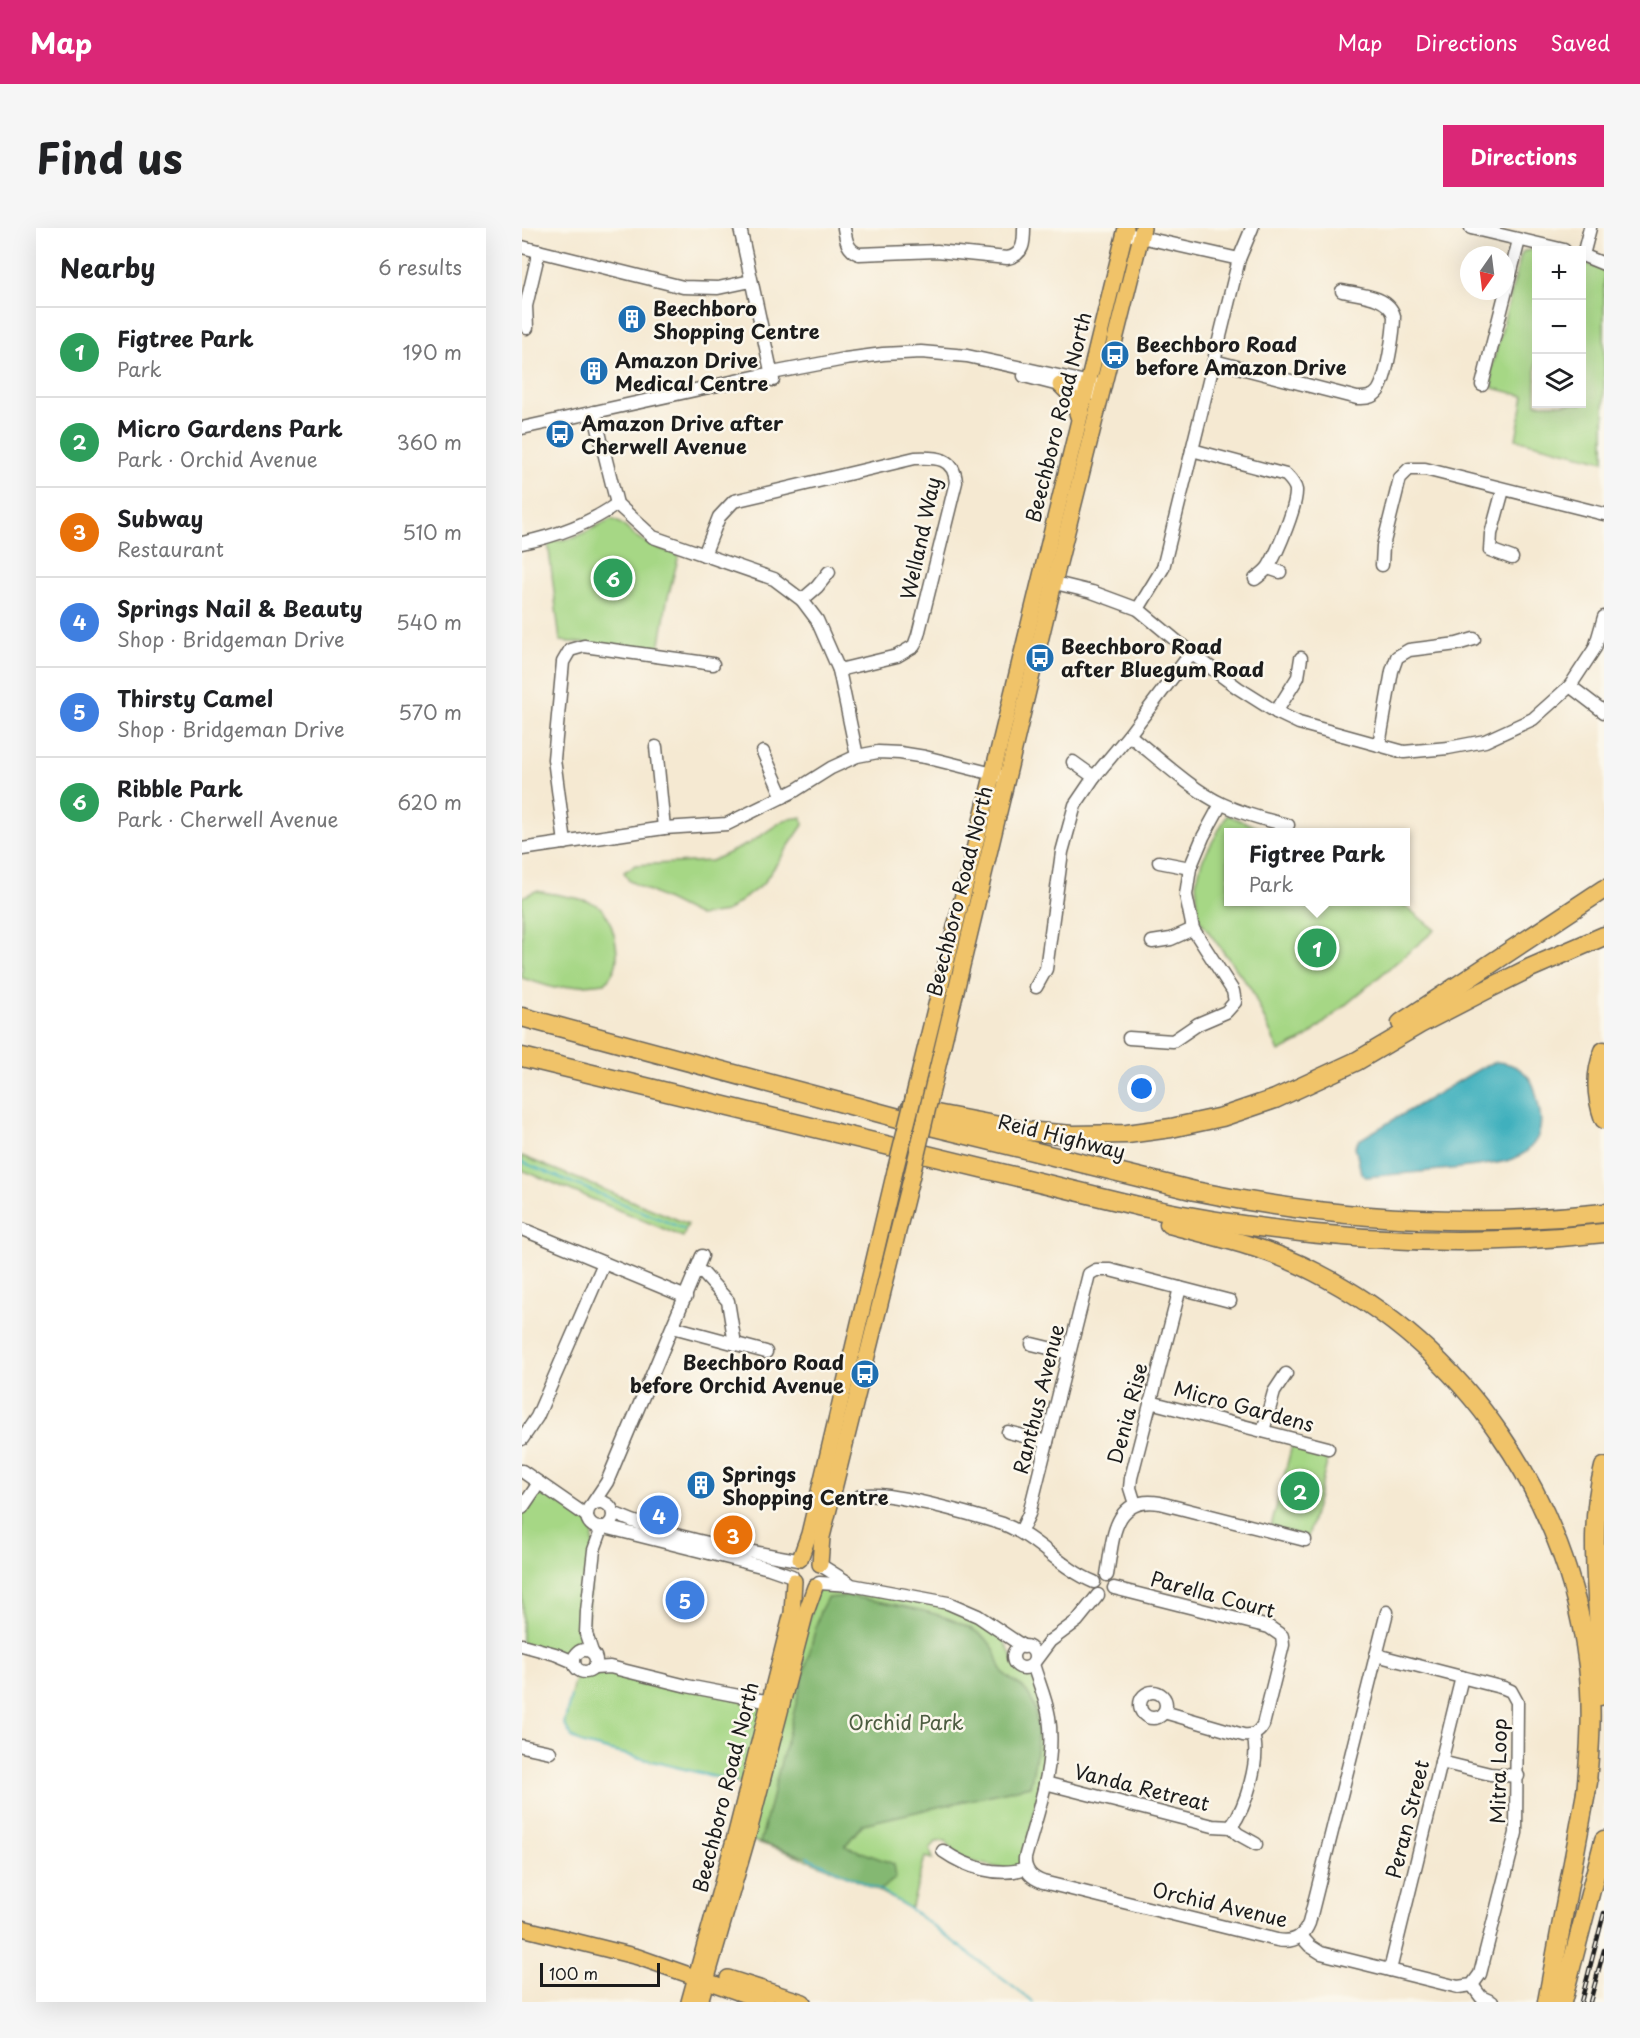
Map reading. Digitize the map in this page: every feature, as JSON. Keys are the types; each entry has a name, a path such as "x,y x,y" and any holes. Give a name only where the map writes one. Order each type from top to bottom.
{"highway":[{"path":"1315,1080 1604,890"},
{"path":"592,1036 674,1058 834,1095 1025,1131 1073,1135 1127,1134 1171,1128 1222,1117 1275,1099 1357,1061 1420,1024 1530,968 1604,936"},
{"name":"Reid Highway","path":"522,1017 906,1120 1243,1201 1338,1214 1434,1220 1531,1219 1604,1213"},
{"path":"1604,1051 1597,1082 1600,1108 1604,1119"},
{"path":"522,1057 1171,1213 1239,1225 1297,1233 1385,1240 1532,1239 1604,1233"},
{"path":"984,1168 1287,1258 1369,1304 1403,1329 1442,1364 1483,1411 1519,1462 1560,1547 1578,1607 1588,1668 1591,1731 1586,1793"},
{"path":"1547,2002 1596,1739 1601,1683 1601,1640 1594,1532 1596,1505 1604,1467"},
{"path":"1562,2002 1604,1840"}],"main road":[{"name":"Beechboro Road North","path":"821,1565 822,1537 929,1103 1000,776 1047,581 1079,422 1125,231"},
{"name":"Beechboro Road North","path":"1047,581 1103,391 1142,233"},
{"path":"1060,385 1072,397 1077,407 1079,422"},
{"name":"Beechboro Road North","path":"799,1560 809,1534 913,1099 1000,776"},
{"path":"809,1557 821,1565 823,1575 817,1585 801,1587 793,1578 793,1567 799,1560 809,1557"},
{"name":"Beechboro Road North","path":"776,1703 792,1613 793,1578"},
{"name":"Beechboro Road North","path":"700,2002 702,1974 736,1833 776,1703 817,1585"},
{"path":"522,1928 638,1956 660,1959 702,1974 766,2002"},
{"name":"Beechboro Road North","path":"689,2002 702,1974"},
{"path":"702,1974 803,2002"}],"street":[{"path":"740,228 772,377"},
{"path":"844,228 848,246 859,254 937,251 1007,258 1017,255 1022,248 1024,228"},
{"path":"1138,609 1163,568 1239,259 1252,228"},
{"path":"1471,228 1546,246"},
{"path":"1585,246 1590,228"},
{"path":"1125,231 1142,233 1239,259"},
{"path":"1482,385 1519,240"},
{"path":"522,247 683,287 718,288 751,281"},
{"path":"526,328 526,306 539,251"},
{"path":"1586,257 1604,264"},
{"path":"1214,361 1357,398 1369,398 1378,392 1383,380 1394,316 1392,309 1385,301 1342,291"},
{"path":"522,435 594,416 859,356 921,352 967,356 1103,391"},
{"path":"772,377 864,363 917,359 987,367 1060,385 1087,387"},
{"path":"522,428 594,416"},
{"path":"594,416 617,504 653,537 774,579 802,600 817,620 839,670 858,756"},
{"path":"1191,450 1286,474 1296,488 1295,503 1274,570 1255,579"},
{"name":"Welland Way","path":"704,555 719,517 734,501 915,458 940,460 950,464 955,472 956,482 914,646 897,656 839,670"},
{"path":"1382,565 1383,546 1400,478 1409,470 1425,469 1604,514"},
{"path":"1503,490 1491,534 1490,550 1512,558"},
{"path":"522,543 550,537 604,514 617,504"},
{"path":"802,600 829,572"},
{"path":"1047,581 1092,592 1138,609 1238,688 1276,712 1299,723 1404,752 1448,748 1485,741 1533,719 1570,686 1595,648 1604,617"},
{"path":"1379,745 1392,671 1397,657 1409,650 1456,644 1474,639"},
{"path":"565,843 554,744 563,662 570,650 584,646 713,664"},
{"path":"1036,987 1046,969 1062,852 1075,805 1191,652"},
{"path":"1276,712 1298,677 1301,658"},
{"path":"1570,686 1604,712"},
{"path":"1129,735 1206,795 1221,804 1255,818 1288,825"},
{"path":"656,747 664,828"},
{"path":"763,752 783,797"},
{"path":"522,849 664,828 727,824 783,797 831,768 858,756 878,752 925,757 1000,776"},
{"path":"1073,762 1094,777"},
{"path":"1129,1038 1173,1041 1198,1024 1226,1012 1236,1002 1233,991 1193,929 1186,894 1190,868 1203,837 1221,804"},
{"path":"1159,861 1190,868"},
{"path":"1152,942 1171,939 1193,929"},
{"path":"522,1229 686,1297"},
{"path":"586,1634 594,1659 588,1671 580,1671 576,1657 586,1634 595,1518 607,1482 702,1256"},
{"path":"522,1438 537,1417 604,1263"},
{"name":"Ranthus Avenue","path":"1021,1532 1029,1514 1089,1275 1096,1270 1110,1270 1180,1288"},
{"path":"696,1271 703,1273 728,1301 735,1344"},
{"path":"1180,1288 1230,1301"},
{"name":"Denia Rise","path":"1136,1504 1130,1488 1131,1478 1180,1288"},
{"path":"673,1328 766,1352"},
{"path":"1032,1344 1069,1353"},
{"path":"1263,1431 1274,1392 1286,1374"},
{"name":"Micro Gardens","path":"1150,1402 1328,1448"},
{"path":"1008,1432 1047,1442"},
{"path":"522,1471 595,1518 764,1566 793,1578"},
{"path":"595,1518 612,1522 607,1482"},
{"path":"522,1508 539,1483"},
{"path":"860,1496 886,1494 983,1518 1021,1532 1074,1572 1094,1582"},
{"path":"595,1518 601,1502 638,1524 750,1553 799,1560"},
{"path":"1107,1575 1119,1519 1124,1511 1145,1502 1160,1503 1305,1540"},
{"path":"750,1553 764,1566"},
{"path":"821,1565 850,1585"},
{"path":"1101,1575 1107,1575 1113,1580 1114,1588 1108,1596 1098,1595 1094,1589 1094,1582 1101,1575"},
{"path":"817,1585 850,1585 948,1603 978,1616 1034,1652 1026,1663"},
{"name":"Parella Court","path":"1114,1588 1269,1627 1282,1636 1283,1645 1263,1725 1253,1735"},
{"path":"1026,1663 1077,1621 1098,1595"},
{"name":"Orchid Avenue","path":"1026,1868 1036,1879 1043,1882 1283,1941 1296,1940 1310,1923 1387,1612"},
{"path":"1000,1632 1026,1663"},
{"path":"943,1851 964,1863 1000,1873 1008,1874 1026,1868 1025,1858 1045,1783 1050,1748 1049,1720 1039,1685 1017,1649 1050,1641"},
{"path":"522,1645 576,1657 585,1650 594,1659 610,1666 691,1686 776,1703"},
{"name":"Mitra Loop","path":"1376,1655 1504,1688 1515,1696 1519,1710 1517,1820 1513,1848 1480,1974 1472,1985"},
{"name":"Peran Street","path":"1389,1970 1462,1677"},
{"path":"1164,1712 1243,1735 1253,1735"},
{"name":"Vanda Retreat","path":"1231,1827 1243,1806 1255,1759 1256,1743 1253,1735"},
{"path":"522,1746 550,1752"},
{"path":"1441,1762 1490,1774 1518,1776"},
{"name":"Vanda Retreat","path":"1045,1783 1213,1826 1231,1827 1238,1834 1256,1844"},
{"path":"1301,1936 1321,1953 1458,1988 1472,1985 1482,1997 1492,2002"}],"green space":[{"path":"1532,250 1532,408 1586,408 1586,263 1604,270 1604,461 1516,439 1524,396 1493,388 1491,371 1509,300 1514,300 1514,282 1524,251"},
{"path":"611,519 621,523 644,542 679,555 667,601 659,650 560,641 548,542 574,538"},
{"path":"1227,815 1259,828 1224,828 1224,906 1405,906 1435,930 1306,1038 1279,1052 1251,989 1199,919 1196,883 1202,861"},
{"path":"802,817 803,825 763,884 726,912 699,916 629,881 624,872 635,865 711,861 748,844 784,820"},
{"path":"536,891 587,901 600,907 604,912 612,927 617,954 615,968 605,983 554,988 522,978 522,897"},
{"path":"522,1156 688,1224 683,1237 522,1170"},
{"path":"1292,1445 1329,1455 1308,1537 1271,1527"},
{"path":"539,1483 588,1520 592,1526 594,1550 586,1634 576,1655 555,1654 522,1645 522,1508"},
{"name":"Orchid Park","path":"819,1583 948,1603 1000,1632 1016,1665 1039,1685 1050,1735 1025,1858 1016,1872 961,1859 945,1841 936,1842 930,1849 933,1859 925,1857 912,1906 909,1908 830,1869 747,1839"},
{"name":"Orchid Park","path":"848,1596 925,1611 964,1625 980,1635 994,1649 1003,1672 1027,1692 1032,1702 1037,1725 1036,1751 1030,1786 863,1824 845,1846 894,1864 896,1878 880,1890 807,1857 760,1843 820,1611 827,1598"},
{"path":"594,1668 769,1702 748,1785 583,1744 572,1737 564,1724 577,1669 584,1672"}],"water":[{"path":"1497,1062 1509,1064 1525,1073 1535,1090 1541,1117 1540,1131 1534,1143 1524,1153 1516,1158 1493,1164 1462,1168 1366,1177 1361,1173 1355,1146 1359,1140 1486,1065"}],"waterway":[{"path":"522,1162 684,1229"},
{"path":"571,1696 564,1724 572,1737 583,1744 736,1782"},
{"path":"807,1857 880,1890 909,1908 1033,2002"}],"railway":[{"path":"1581,2002 1604,1913"},
{"path":"1590,2002 1604,1950"}],"place":[{"name":"Beechboro Shopping Centre","path":"632,319"},
{"name":"Beechboro Road before Amazon Drive","path":"1115,355"},
{"name":"Amazon Drive Medical Centre","path":"594,371"},
{"name":"Amazon Drive after Cherwell Avenue","path":"560,434"},
{"name":"Ribble Park","path":"613,578"},
{"name":"Beechboro Road after Bluegum Road","path":"1040,658"},
{"name":"Figtree Park","path":"1317,948"},
{"name":"Beechboro Road before Orchid Avenue","path":"865,1374"},
{"name":"Springs Shopping Centre","path":"701,1485"},
{"name":"Micro Gardens Park","path":"1300,1491"},
{"name":"Springs Nail & Beauty","path":"659,1515"},
{"name":"Subway","path":"733,1535"},
{"name":"Thirsty Camel","path":"685,1600"}]}
